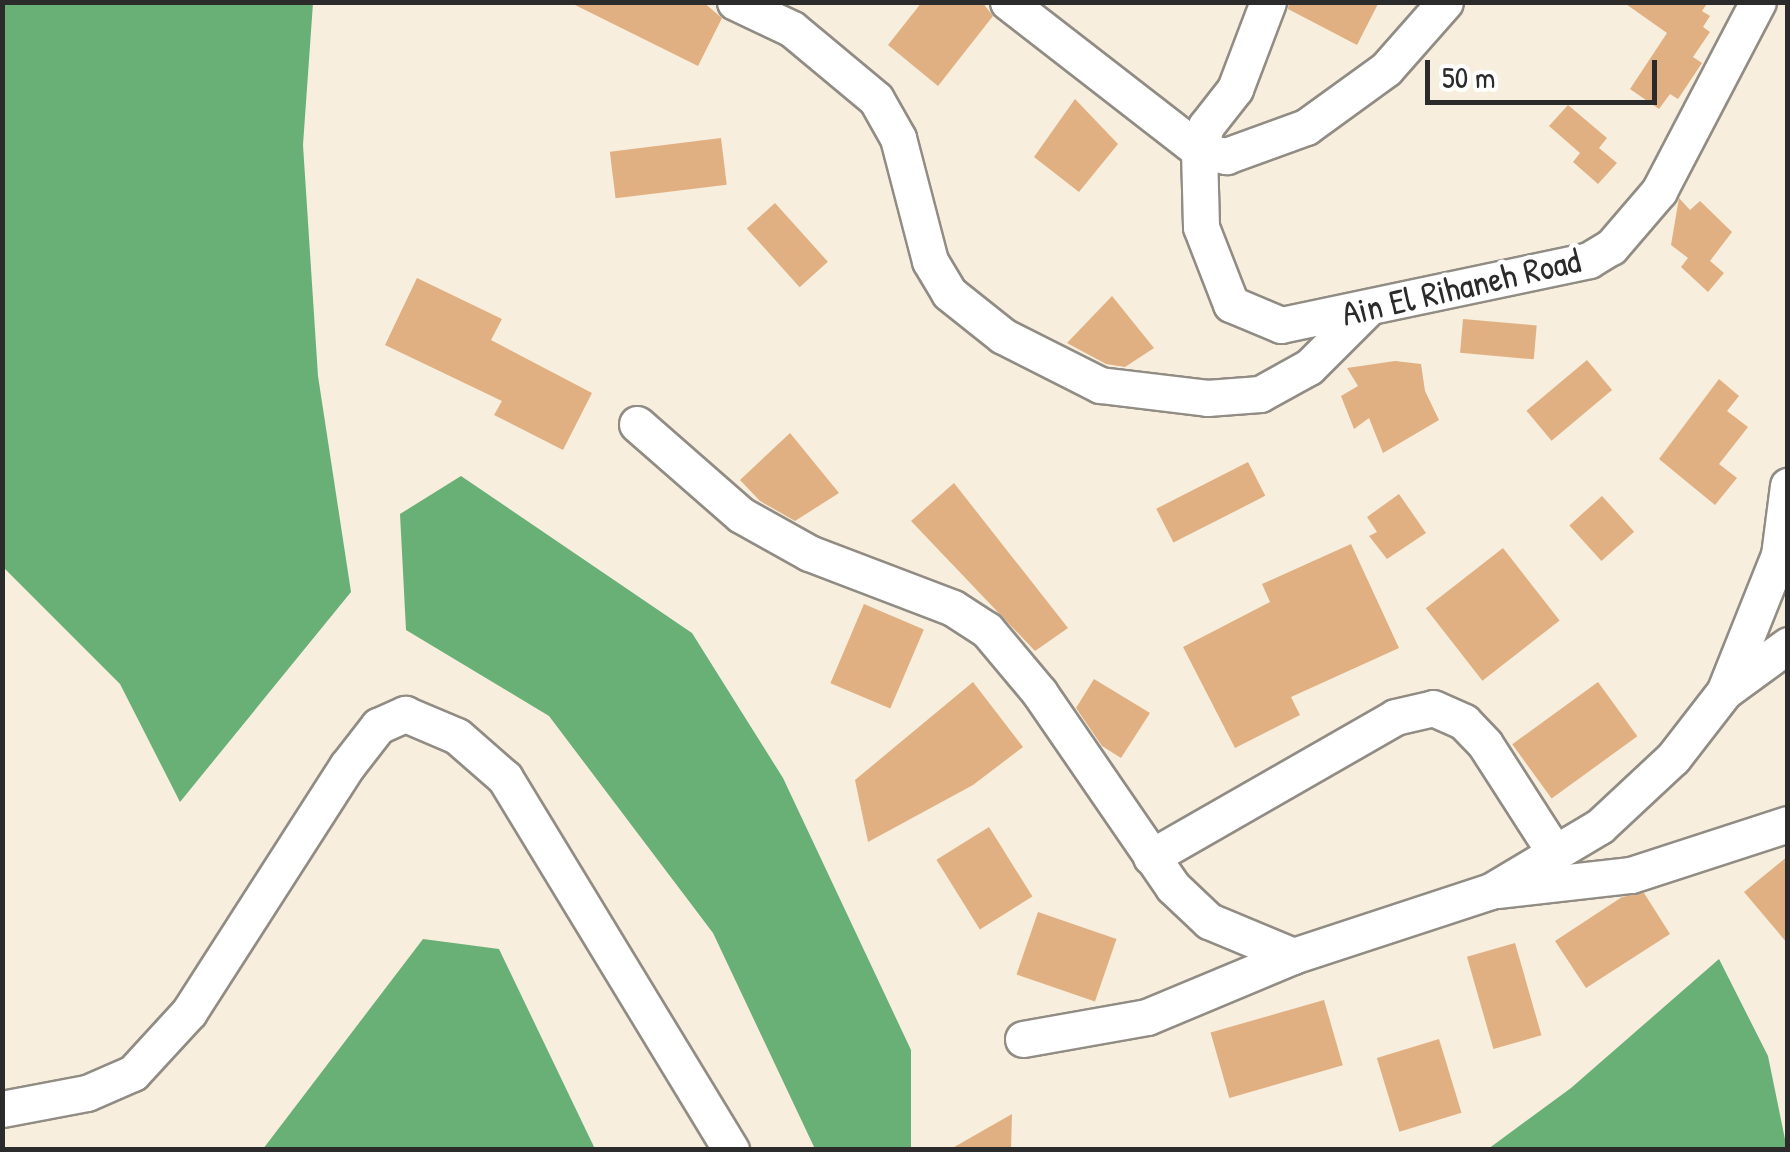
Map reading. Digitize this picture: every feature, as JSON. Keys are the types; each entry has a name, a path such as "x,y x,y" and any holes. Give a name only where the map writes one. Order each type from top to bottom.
{"street":[{"path":"735,2 792,29 876,99 898,138 930,261 949,292 1004,336 1100,385 1207,398 1260,394 1309,367 1369,308"},
{"path":"1008,2 1166,122 1216,141 1282,139 1386,69 1445,2"},
{"name":"Ain El Rihaneh Road","path":"1268,2 1216,141 1201,227 1216,278 1231,304 1256,319 1298,323 1589,260 1611,248 1659,191 1758,2"},
{"path":"637,424 740,515 808,553 953,608 986,630 1039,692 1151,857 1210,922 1294,956"},
{"path":"1725,691 1779,555 1788,486"},
{"path":"1023,1038 1147,1017 1294,956 1491,890 1600,826 1673,758 1725,691 1788,645"},
{"path":"1151,857 1395,718 1433,708 1464,722 1485,744 1555,854"},
{"path":"2,1108 87,1093 132,1072 189,1012 347,766 378,726 405,714 456,736 506,778 731,1150"},
{"path":"1491,890 1631,875 1788,824"}],"green space":[{"path":"2,3 313,3 303,145 318,376 351,592 180,802 120,684 3,567"},
{"path":"461,476 692,633 783,778 911,1050 911,1149 815,1149 713,933 549,716 406,630 400,514"},
{"path":"423,939 499,949 595,1149 263,1149"},
{"path":"1719,959 1768,1056 1787,1149 1488,1149 1571,1088"}],"building":[{"path":"569,2 703,2 722,18 698,66"},
{"path":"922,2 982,2 993,16 938,86 888,45"},
{"path":"1289,2 1379,2 1357,45 1288,9"},
{"path":"1623,2 1708,2 1702,11 1710,16 1703,27 1710,32 1693,57 1702,63 1678,99 1670,94 1659,109 1630,89 1667,33"},
{"path":"1075,99 1118,144 1079,192 1034,157"},
{"path":"1568,105 1607,138 1599,148 1617,163 1598,184 1573,162 1580,153 1549,126"},
{"path":"721,138 727,185 616,198 610,152"},
{"path":"1679,198 1690,210 1700,201 1732,232 1710,261 1724,273 1708,292 1681,267 1688,258 1671,245"},
{"path":"775,203 828,262 800,287 747,228"},
{"path":"417,278 502,319 491,340 592,393 563,450 494,415 502,401 385,345"},
{"path":"1112,296 1154,348 1125,367 1106,364 1067,343"},
{"path":"1463,319 1537,325 1534,359 1460,353"},
{"path":"1587,360 1612,390 1552,441 1526,411"},
{"path":"1395,361 1421,364 1425,391 1439,420 1383,453 1369,418 1354,429 1341,396 1358,386 1347,368"},
{"path":"1719,379 1739,396 1727,411 1748,427 1719,464 1737,478 1715,505 1659,459"},
{"path":"790,433 839,493 795,521 760,501 740,480"},
{"path":"1248,462 1265,496 1173,543 1156,509"},
{"path":"954,483 1068,628 1035,651 911,521"},
{"path":"1399,494 1426,533 1387,559 1369,536 1377,532 1367,517"},
{"path":"1602,496 1634,532 1601,561 1569,525"},
{"path":"1351,544 1399,648 1291,697 1300,715 1235,748 1183,647 1270,602 1262,584"},
{"path":"1503,548 1560,620 1482,681 1426,608"},
{"path":"864,604 924,629 890,709 830,683"},
{"path":"1094,679 1150,713 1121,758 1102,746 1076,708"},
{"path":"973,682 1023,747 973,785 868,842 855,780"},
{"path":"1598,682 1637,736 1552,799 1512,744"},
{"path":"989,827 1032,897 980,929 936,860"},
{"path":"1788,856 1788,944 1744,892"},
{"path":"1644,893 1670,934 1586,988 1555,941 1622,897"},
{"path":"1038,912 1116,939 1095,1001 1017,974"},
{"path":"1515,943 1541,1035 1493,1049 1467,957"},
{"path":"1324,1000 1343,1065 1229,1098 1211,1033"},
{"path":"1439,1039 1462,1113 1399,1132 1377,1058"},
{"path":"1012,1114 1011,1150 949,1150"}]}
